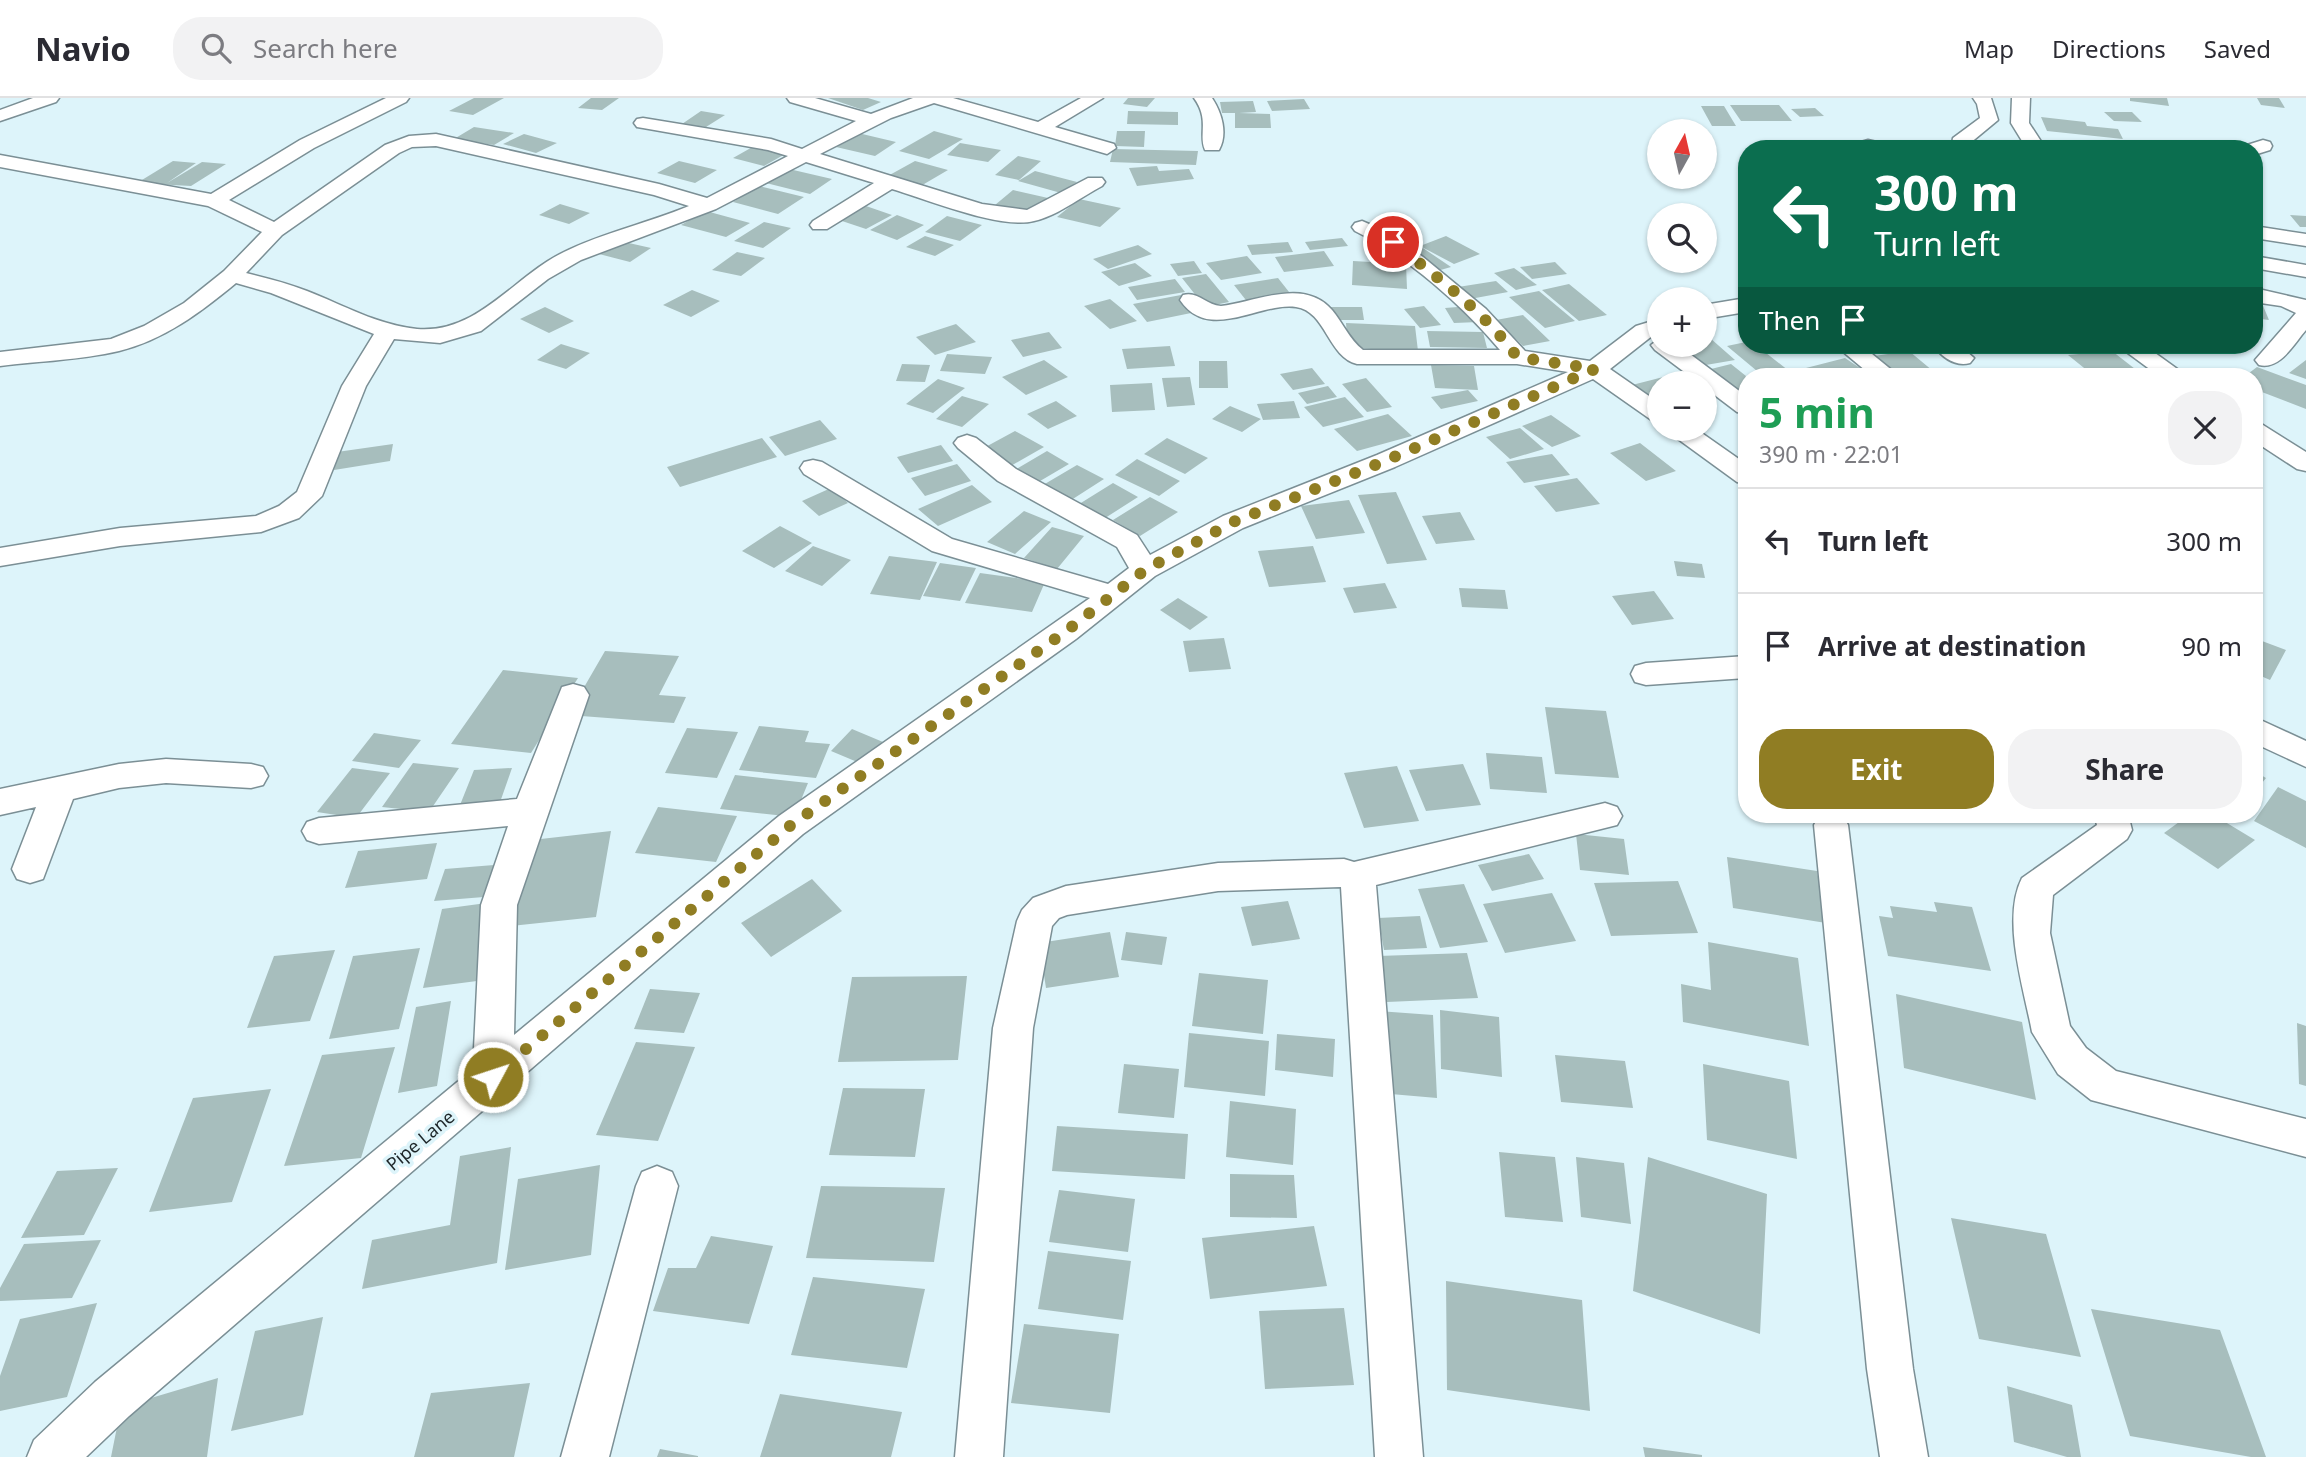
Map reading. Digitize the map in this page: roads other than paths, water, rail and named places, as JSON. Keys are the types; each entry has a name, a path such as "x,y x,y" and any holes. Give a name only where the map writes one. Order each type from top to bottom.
{"street":[{"path":"0,116 50,98"},
{"path":"214,201 307,144 400,98"},
{"path":"796,98 870,119"},
{"path":"232,276 279,288 365,324 408,335 462,333 480,325 554,265 592,247 707,205 870,119 905,105 934,98 1107,148"},
{"path":"1039,129 1094,98"},
{"path":"1203,98 1209,103 1215,134 1212,146"},
{"path":"1963,140 1989,120 1986,103 1982,98"},
{"path":"2021,98 2020,123 2031,140"},
{"path":"643,123 771,145 978,209 1017,217 1031,216 1095,182"},
{"path":"0,359 115,345 152,331 192,308 232,276 247,257 275,231 392,149 409,142 436,140 659,190 707,205"},
{"path":"0,161 214,201 275,231"},
{"path":"820,225 888,182"},
{"path":"1362,226 1393,242 1460,295 1501,334 1517,357"},
{"path":"2263,233 2306,240"},
{"path":"2263,264 2306,271"},
{"path":"2263,297 2289,301 2306,310"},
{"path":"1191,300 1207,312 1225,313 1293,300 1310,303 1319,310 1346,350 1357,357 1517,357 1595,369 1647,406"},
{"path":"1717,310 1738,306"},
{"path":"2267,360 2306,316"},
{"path":"0,557 120,537 261,524 289,512 309,496 354,386 388,330"},
{"name":"Pipe Lane","path":"51,1457 111,1399 791,825 1065,632 1145,570 1233,522 1385,461 1595,369 1647,341"},
{"path":"1859,354 1877,368"},
{"path":"2142,354 2163,368"},
{"path":"1683,357 1738,401"},
{"path":"2263,436 2306,463"},
{"path":"1697,441 1738,470"},
{"path":"967,443 1007,475 1127,541 1145,570"},
{"path":"813,468 942,545 1114,594"},
{"path":"1646,674 1738,668"},
{"path":"493,1077 499,905 573,695"},
{"path":"2263,734 2306,755"},
{"path":"0,802 120,776 166,771 251,776"},
{"path":"30,869 59,790"},
{"path":"319,831 530,811"},
{"path":"979,1457 1013,1028 1035,921 1046,908 1066,901 1218,877 1344,873 1354,877 1605,816"},
{"path":"2114,823 2116,830 2035,888 2032,933 2052,1032 2072,1061 2105,1087 2306,1138"},
{"path":"1831,825 1890,1369 1904,1457"},
{"path":"1354,877 1359,886 1363,931 1399,1457"},
{"path":"585,1457 657,1186"}]}
